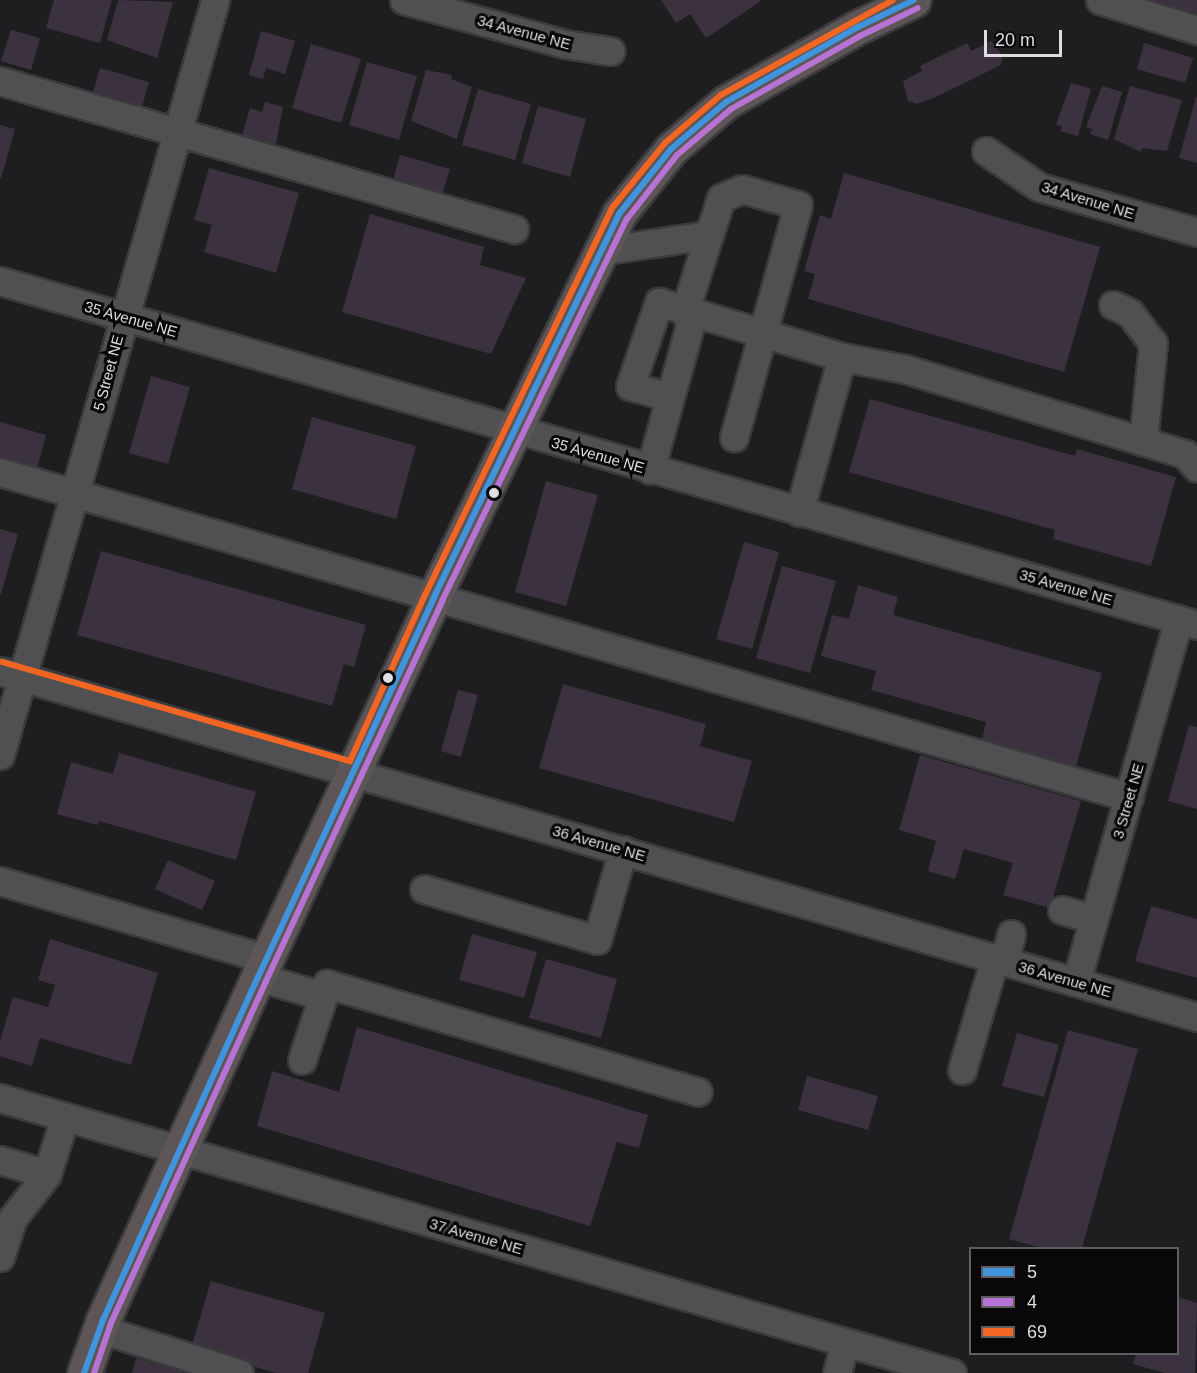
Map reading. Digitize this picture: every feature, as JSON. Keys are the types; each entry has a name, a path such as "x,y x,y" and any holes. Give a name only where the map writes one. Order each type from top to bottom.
{"main road":[{"path":"84,1373 100,1329 262,968 513,430 619,214 645,177 671,149 726,102 856,28 914,0"}],"street":[{"name":"5 Street NE","path":"0,755 12,674 75,494 123,317 215,0"},
{"name":"34 Avenue NE","path":"404,0 565,44 610,51"},
{"path":"1100,0 1197,30"},
{"path":"0,81 514,229"},
{"name":"34 Avenue NE","path":"986,151 1039,187 1197,232"},
{"path":"650,470 690,325 685,310 721,198 742,189 798,205 734,437"},
{"path":"599,251 709,235"},
{"name":"35 Avenue NE","path":"0,281 650,470 1188,622"},
{"path":"669,397 630,386 658,302 842,357 905,369 1143,441 1185,454 1197,468"},
{"path":"1113,305 1130,313 1153,344 1143,441"},
{"path":"799,512 842,357"},
{"path":"0,472 1129,797"},
{"name":"3 Street NE","path":"1076,982 1129,797 1188,622"},
{"name":"36 Avenue NE","path":"12,674 1197,1017"},
{"path":"424,889 597,940 623,850"},
{"path":"0,881 262,968 322,996"},
{"path":"1062,910 1094,919"},
{"path":"962,1070 999,959 1011,934"},
{"path":"302,1060 327,984 698,1092"},
{"name":"37 Avenue NE","path":"0,1098 952,1373"},
{"path":"0,1257 12,1219 46,1174 65,1117"},
{"path":"0,1160 46,1174"},
{"path":"100,1329 239,1373"},
{"path":"837,1373 846,1342"}],"building":[{"path":"54,0 112,0 100,43 46,28"},
{"path":"118,0 173,2 157,58 107,40"},
{"path":"661,0 761,1 706,38 690,14 676,23"},
{"path":"1135,0 1197,0 1197,18"},
{"path":"11,30 40,38 31,70 1,61"},
{"path":"261,31 295,41 285,74 266,68 263,79 249,75"},
{"path":"991,41 1003,56 1001,65 936,97 917,104 908,101 903,81 922,71 920,66 967,43 971,51"},
{"path":"1144,43 1193,58 1185,83 1137,69"},
{"path":"311,44 361,59 341,123 292,108"},
{"path":"367,62 417,76 399,140 349,125"},
{"path":"100,68 149,82 141,110 92,96"},
{"path":"426,70 452,75 451,79 472,87 457,139 411,121"},
{"path":"1071,83 1091,89 1078,136 1060,131 1062,126 1056,125"},
{"path":"1102,86 1122,92 1108,140 1090,134 1092,129 1086,127"},
{"path":"1130,86 1182,100 1167,151 1142,148 1141,152 1114,139"},
{"path":"478,89 531,104 515,160 462,145"},
{"path":"1197,97 1197,163 1179,158"},
{"path":"265,102 283,107 275,148 241,139 250,108 262,112"},
{"path":"538,106 586,119 570,177 522,163"},
{"path":"0,125 15,129 1,179 0,179"},
{"path":"400,155 450,169 442,195 393,180"},
{"path":"209,168 299,193 276,273 204,252 212,225 194,220"},
{"path":"844,173 1100,247 1064,372 808,299 815,274 804,271 820,215 831,219"},
{"path":"370,214 484,247 480,265 526,278 491,354 342,312"},
{"path":"151,376 190,387 168,464 129,453"},
{"path":"870,399 1075,456 1077,449 1176,477 1151,566 1053,539 1055,530 849,472"},
{"path":"312,417 416,446 396,519 292,489"},
{"path":"0,422 46,435 35,476 0,466"},
{"path":"546,481 598,495 566,606 515,592"},
{"path":"0,529 18,534 1,594 0,594"},
{"path":"744,542 779,552 752,649 716,639"},
{"path":"101,551 366,625 354,667 344,664 332,706 77,635"},
{"path":"782,566 836,581 810,673 756,658"},
{"path":"858,585 898,597 893,615 1102,673 1075,770 981,744 986,722 871,690 876,671 821,656 832,615 849,619"},
{"path":"563,684 706,724 700,746 752,761 734,822 539,768"},
{"path":"458,690 478,695 461,757 441,751"},
{"path":"1189,725 1197,727 1197,809 1168,801"},
{"path":"119,753 256,792 236,860 99,821 98,825 57,814 71,762 113,774"},
{"path":"920,755 1081,801 1050,908 1003,895 1013,863 964,849 955,879 928,871 936,841 899,830"},
{"path":"168,860 215,881 202,910 155,889"},
{"path":"1151,906 1197,919 1197,978 1135,961"},
{"path":"472,934 537,952 524,998 459,980"},
{"path":"50,939 158,973 131,1065 40,1038 32,1066 0,1056 0,1041 13,997 48,1007 55,985 38,980"},
{"path":"546,959 617,979 601,1038 529,1018"},
{"path":"357,1027 648,1115 639,1148 617,1142 590,1226 257,1126 272,1071 339,1092"},
{"path":"1068,1030 1138,1049 1082,1247 1038,1247 1009,1239"},
{"path":"1017,1033 1059,1045 1044,1097 1002,1086"},
{"path":"807,1076 878,1096 868,1130 798,1110"},
{"path":"211,1281 325,1313 308,1373 276,1373 191,1348"},
{"path":"1179,1297 1197,1303 1195,1373 1165,1373 1133,1364 1136,1355 1179,1355"},
{"path":"136,1358 183,1372 132,1373"}],"transit line":[{"name":"69","path":"2,662 350,761 426,593 612,208 665,143 721,95 893,0"},
{"name":"5","path":"84,1373 103,1320 258,977 434,597 619,214 671,149 726,102 856,28 914,0"},
{"name":"4","path":"94,1373 111,1323 266,981 442,601 627,219 677,155 731,109 860,36 918,8"}]}
